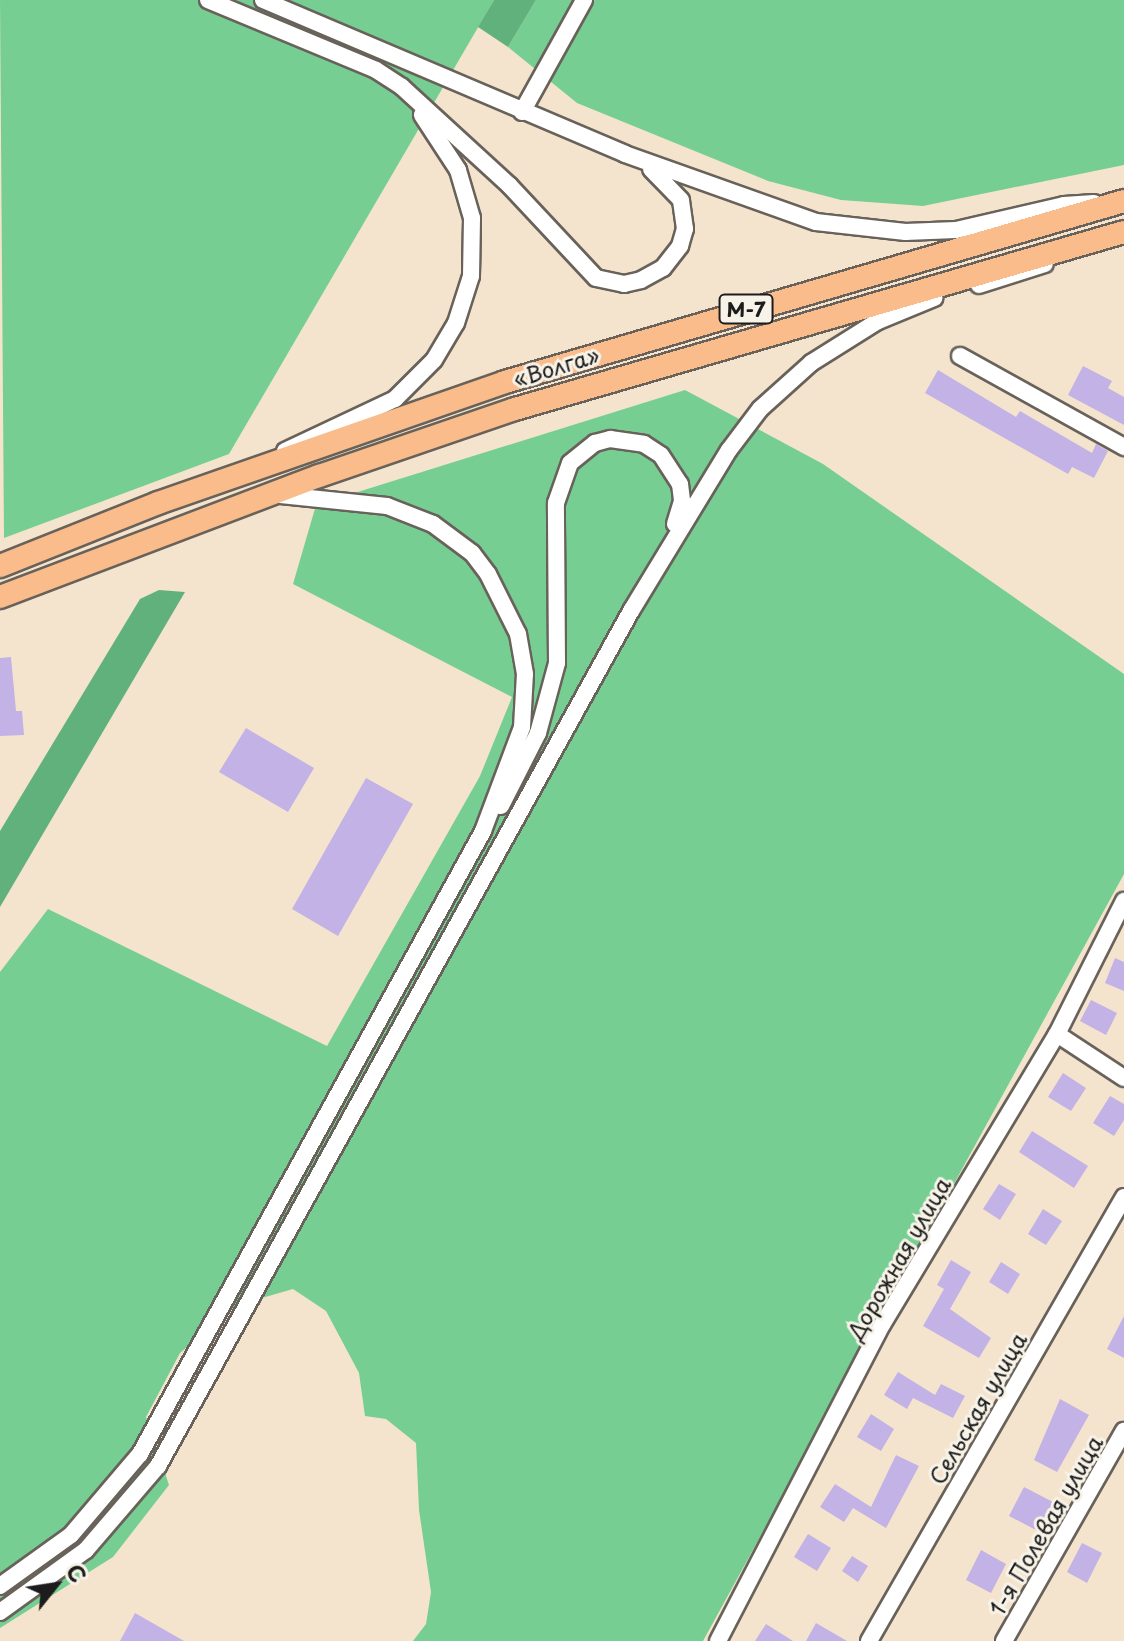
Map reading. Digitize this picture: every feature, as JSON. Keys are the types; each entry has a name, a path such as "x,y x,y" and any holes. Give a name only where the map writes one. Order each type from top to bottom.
{"highway":[{"name":"«Волга»","path":"0,566 256,468 660,334 1121,202"},
{"name":"«Волга»","path":"0,597 271,495 606,381 1124,232"}],"street":[{"path":"208,0 376,70 416,98 509,185 582,269 624,284 663,268 680,246 685,229 681,200 672,186 625,154"},
{"path":"263,0 522,112 769,210 857,228 956,230 1064,205 1121,202"},
{"path":"522,112 584,0"},
{"path":"256,468 313,435 376,410 420,377 452,333 471,276 472,218 449,151 412,105 346,60"},
{"path":"0,1612 86,1550 158,1466 631,611 729,450 760,409 811,363 917,303 1021,274 1124,232"},
{"path":"960,356 1124,447"},
{"path":"0,1586 71,1535 140,1454 483,831 514,787 551,694 561,631 556,503 560,480 582,451 610,439 644,444 661,455 673,469 682,501 631,611"},
{"path":"271,495 355,501 410,513 451,536 488,574 518,634 525,702 514,755 483,831"},
{"name":"Дорожная улица","path":"718,1641 882,1325 1057,1034 1124,901"},
{"path":"1057,1034 1124,1078"},
{"name":"Сельская улица","path":"869,1641 1124,1197"},
{"name":"1-я Полевая улица","path":"1004,1641 1124,1431"}],"green space":[{"path":"0,0 494,0 229,454 4,538"},
{"path":"494,0 536,0 508,47 478,27"},
{"path":"536,0 1124,0 1124,165 923,206 841,200 768,181 577,103 508,47"},
{"path":"685,390 823,464 1124,674 1124,874 703,1641 413,1641 426,1624 431,1592 419,1510 416,1443 386,1419 365,1416 359,1373 326,1311 293,1289 237,1305 180,1353 146,1417 169,1485 113,1557 0,1628 0,972 48,909 327,1046 480,776 512,697 293,584 316,505"},
{"path":"159,590 185,592 0,907 0,831 140,599"}],"building":[{"path":"1083,366 1112,381 1108,388 1124,397 1124,425 1068,395"},
{"path":"938,370 1016,417 1020,411 1092,453 1096,444 1108,451 1094,478 1072,467 1068,474 925,393"},
{"path":"11,657 16,711 22,711 24,735 0,736 0,658"},
{"path":"246,728 314,768 288,812 219,772"},
{"path":"366,778 413,804 338,936 292,909"},
{"path":"1115,958 1124,962 1124,991 1105,983"},
{"path":"1091,1000 1117,1013 1106,1035 1080,1021"},
{"path":"1063,1073 1086,1088 1071,1111 1048,1097"},
{"path":"1110,1096 1124,1104 1124,1120 1114,1136 1093,1123"},
{"path":"1032,1131 1088,1166 1074,1188 1019,1152"},
{"path":"999,1184 1016,1194 1000,1220 983,1209"},
{"path":"1043,1209 1062,1221 1046,1245 1028,1234"},
{"path":"951,1260 971,1272 950,1309 991,1338 979,1358 923,1326 944,1289 937,1285"},
{"path":"1001,1262 1020,1274 1008,1294 989,1282"},
{"path":"1124,1316 1124,1358 1107,1349"},
{"path":"898,1372 935,1395 941,1384 965,1396 953,1418 913,1398 907,1409 884,1395"},
{"path":"1060,1399 1089,1415 1057,1472 1034,1460"},
{"path":"871,1414 894,1429 881,1451 857,1437"},
{"path":"896,1455 919,1466 886,1528 853,1508 844,1522 820,1507 835,1484 871,1507"},
{"path":"1024,1487 1053,1502 1038,1531 1009,1516"},
{"path":"808,1534 831,1548 817,1571 794,1557"},
{"path":"1082,1543 1102,1553 1087,1583 1067,1572"},
{"path":"981,1550 1006,1564 991,1593 966,1580"},
{"path":"852,1556 868,1566 858,1582 842,1571"},
{"path":"135,1613 184,1641 120,1641"},
{"path":"816,1623 847,1641 806,1641"},
{"path":"766,1624 793,1641 755,1641"}]}
